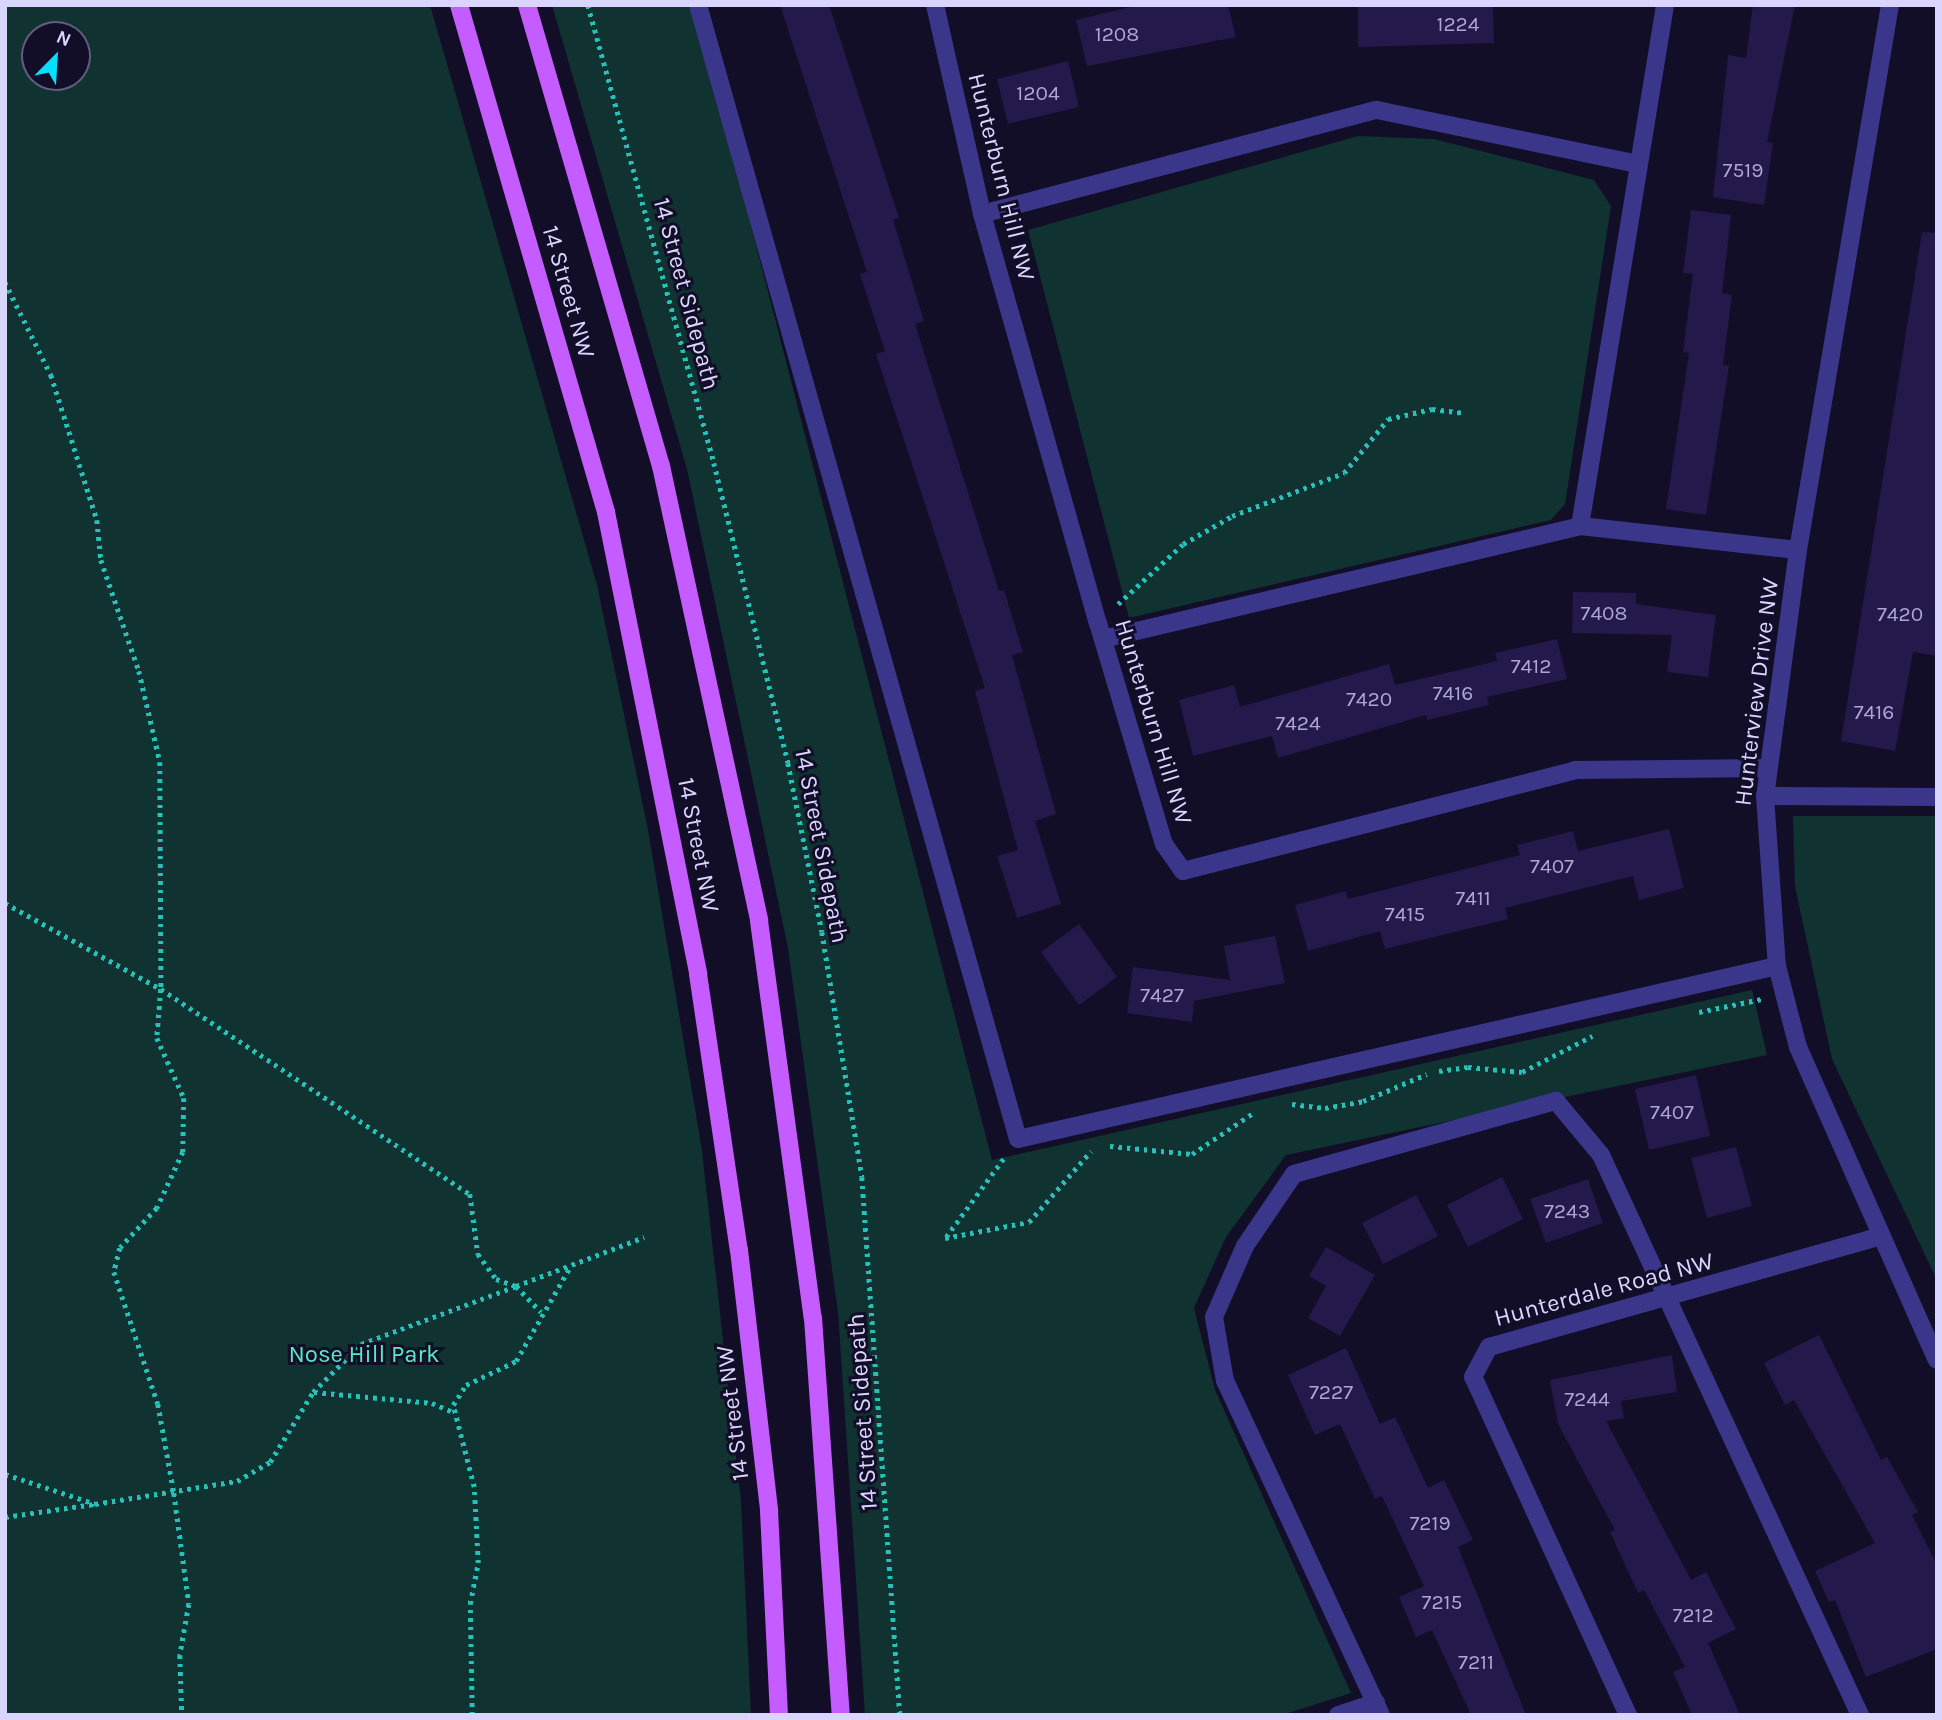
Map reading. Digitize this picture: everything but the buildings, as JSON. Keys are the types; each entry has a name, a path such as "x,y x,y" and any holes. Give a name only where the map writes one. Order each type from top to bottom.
{"main road":[{"name":"14 Street NW","path":"459,5 606,512 698,974 739,1250 769,1511 779,1715"},
{"name":"14 Street NW","path":"527,5 662,466 758,920 813,1318 842,1715"}],"street":[{"path":"698,5 1018,1139 1777,966"},
{"name":"Hunterburn Hill NW","path":"934,5 982,214 1101,631 1164,844 1184,871 1575,770 1767,768"},
{"path":"1580,526 1665,5"},
{"name":"Hunterview Drive NW","path":"1890,5 1798,550 1765,796 1777,966 1798,1047 1879,1237 1937,1360"},
{"path":"982,214 1377,110 1638,164"},
{"path":"1101,631 1580,526 1798,550"},
{"path":"1765,796 1937,797"},
{"path":"1338,1715 1378,1709 1225,1381 1214,1317 1245,1246 1294,1174 1556,1101 1601,1155 1860,1715"},
{"name":"Hunterdale Road NW","path":"1628,1715 1473,1377 1489,1347 1668,1299 1879,1237"}],"path":[{"name":"14 Street Sidepath","path":"588,5 717,476 788,763 822,932 862,1177 900,1715"},
{"path":"5,282 51,375 97,520 101,560 139,671 160,762 161,989 157,1038 184,1098 183,1152 157,1208 120,1248 114,1272 158,1404 174,1493 189,1604 180,1655 181,1715"},
{"path":"1101,631 1183,544 1232,516 1344,472 1388,419 1432,409 1465,413"},
{"path":"5,904 161,989 470,1194 478,1254 496,1279 516,1286 541,1312"},
{"path":"1696,1013 1784,994"},
{"path":"1281,1105 1325,1108 1351,1103 1428,1073 1468,1067 1522,1072 1604,1031"},
{"path":"1018,1139 945,1238 1029,1222 1086,1152 1114,1146 1192,1154 1262,1109"},
{"path":"5,1517 237,1482 270,1462 313,1392 361,1344 644,1237"},
{"path":"472,1715 470,1604 478,1563 474,1487 454,1412 466,1385 516,1361 541,1312 570,1267"},
{"path":"313,1392 432,1403 454,1412"},
{"path":"5,1474 94,1504"}],"green space":[{"name":"Nose Hill Park","path":"5,5 430,5 597,585 648,830 702,1151 741,1501 751,1715 5,1715"},
{"path":"552,5 694,5 992,1160 1752,990 1767,1055 1286,1155 1226,1237 1194,1308 1215,1390 1351,1693 1282,1715 865,1715 838,1312 788,948 687,469"},
{"path":"1358,136 1434,139 1594,180 1611,206 1565,504 1551,520 1129,618 1028,230"},
{"path":"1793,816 1937,816 1937,1280 1832,1059 1795,886"}]}
